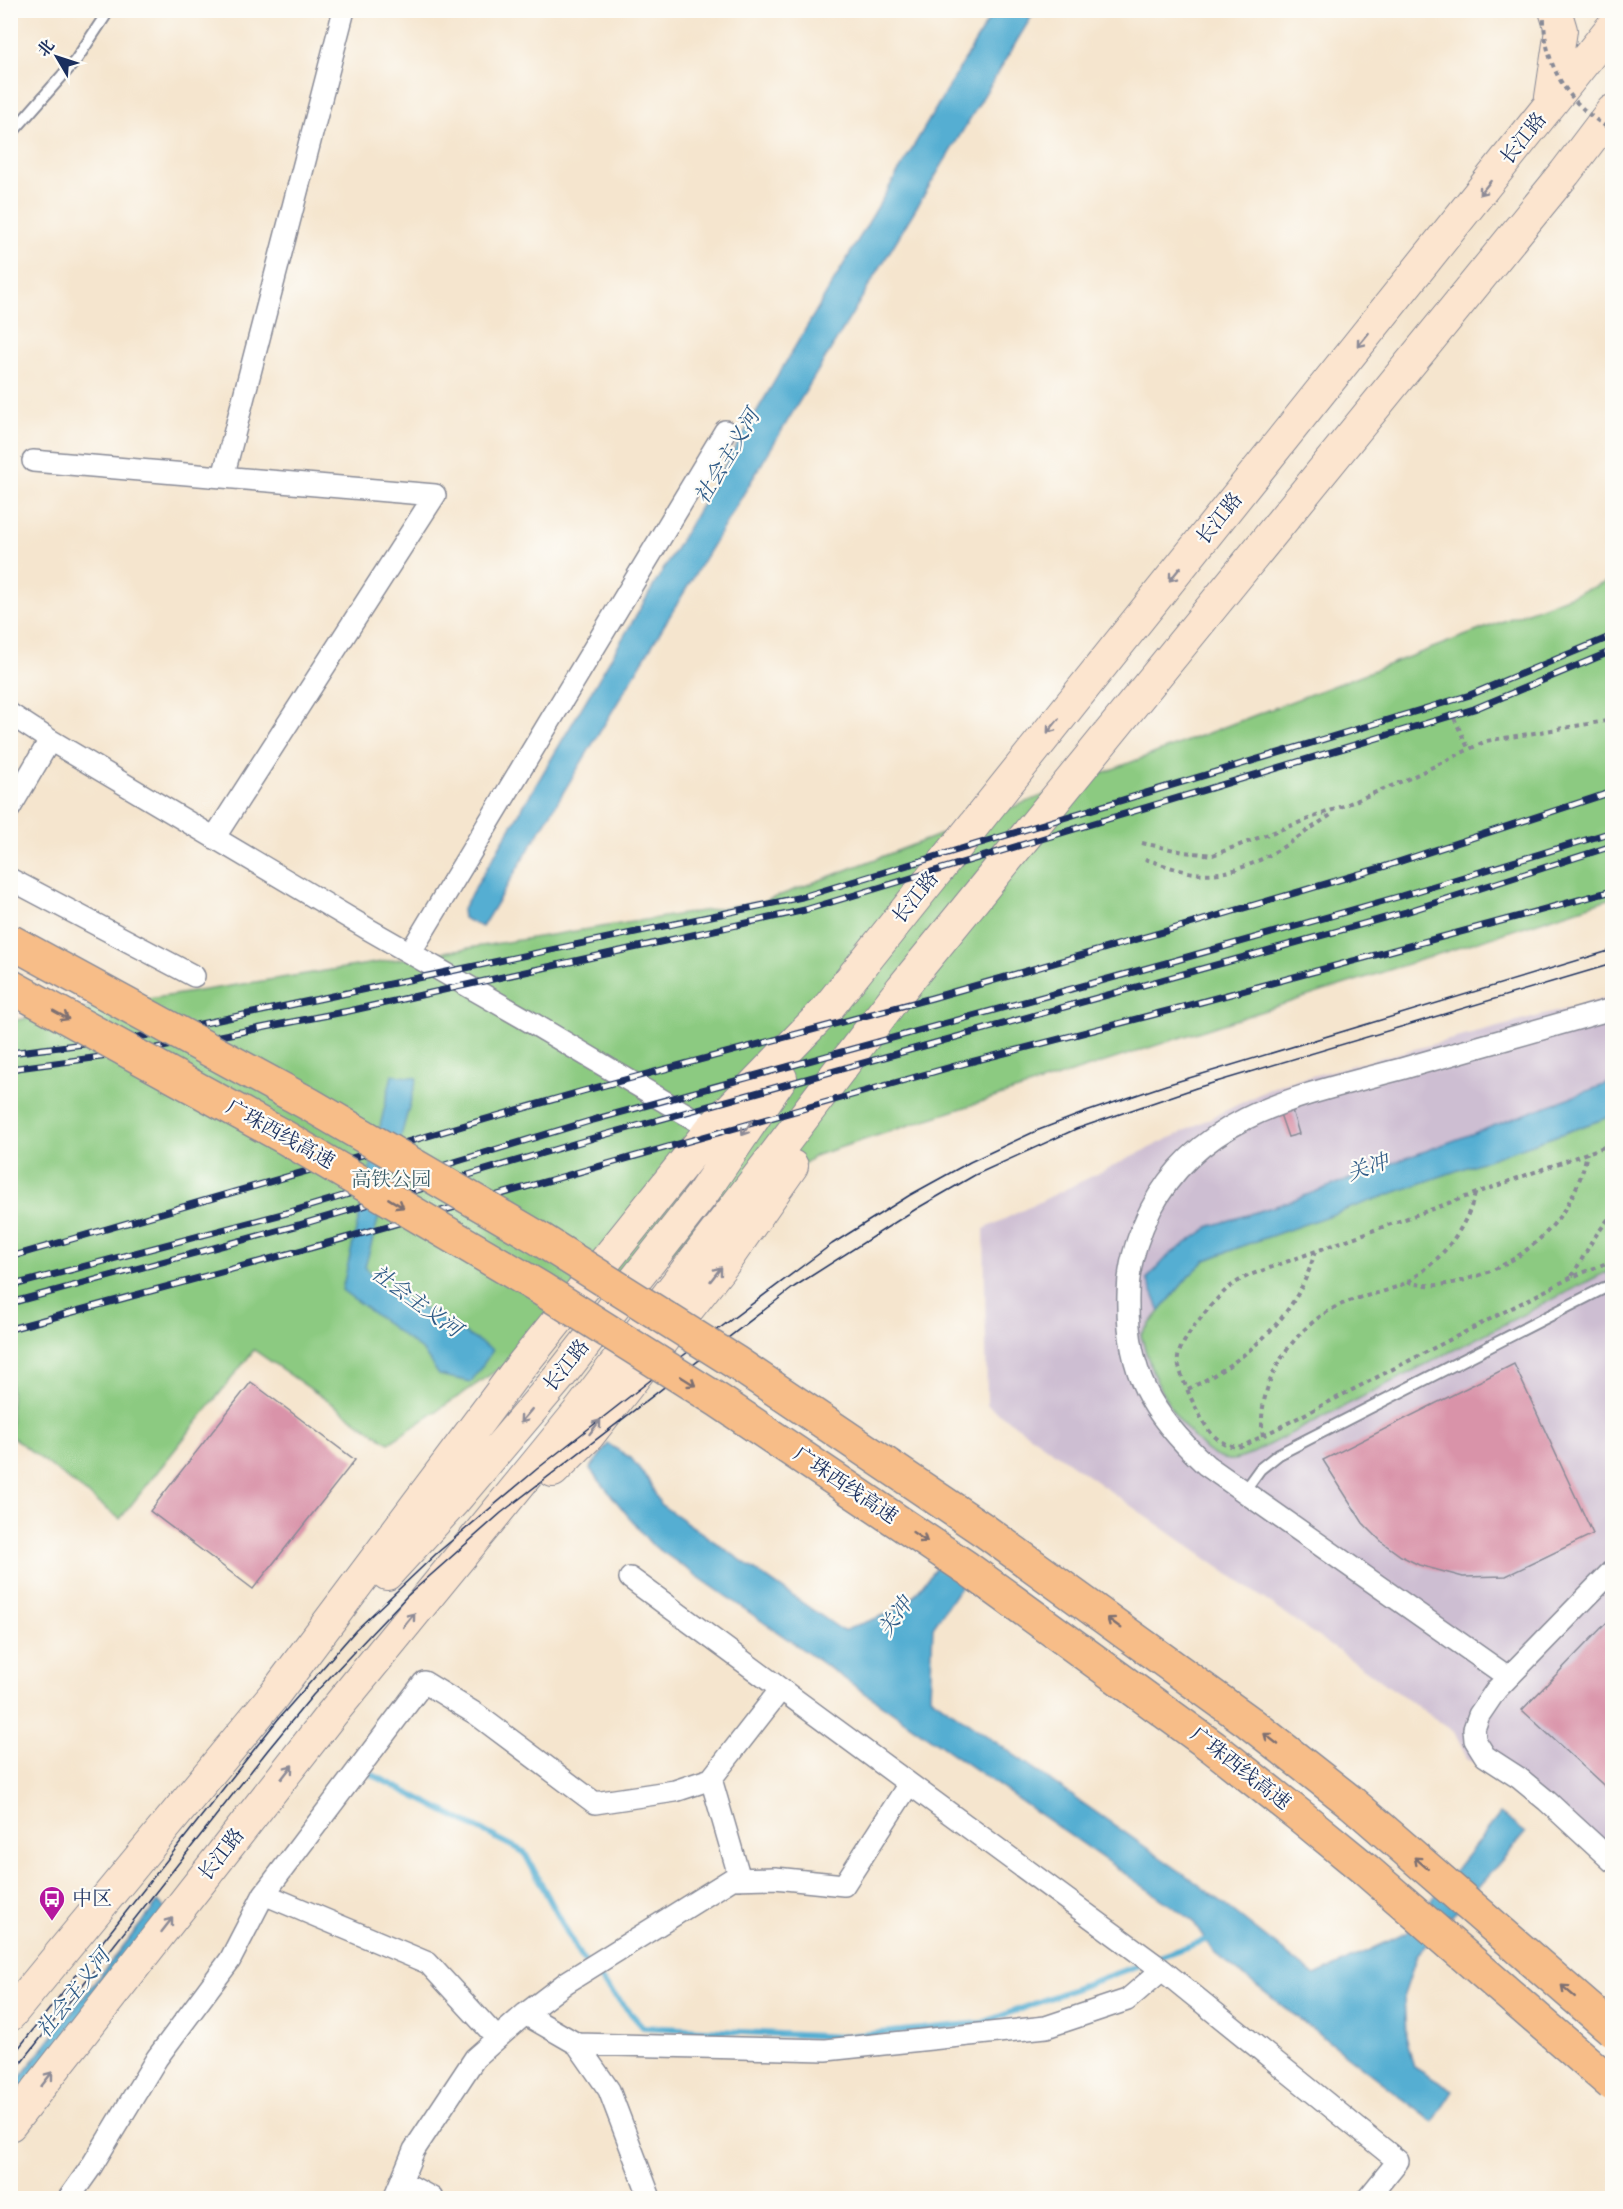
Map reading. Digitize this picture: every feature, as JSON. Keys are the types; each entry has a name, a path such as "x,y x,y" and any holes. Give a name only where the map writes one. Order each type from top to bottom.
{"highway":[{"name":"广珠西线高速","path":"10,940 309,1104 540,1239 735,1362 985,1531 1240,1715 1352,1803 1612,2029"},
{"name":"广珠西线高速","path":"10,986 286,1138 540,1288 719,1401 967,1569 1213,1746 1286,1804 1366,1870 1612,2084"}],"main road":[{"path":"1549,107 1561,30 1555,10"},
{"name":"长江路","path":"274,1695 454,1501 560,1376 701,1196 826,1010 1612,27"},
{"name":"长江路","path":"10,2125 330,1716 580,1409 902,988 1612,111"},
{"path":"1564,173 1612,144"},
{"name":"长江路","path":"10,2015 274,1695 513,1376 711,1129 826,1010"}],"street":[{"path":"223,477 344,10"},
{"path":"410,953 725,431"},
{"path":"33,461 435,495 214,838"},
{"path":"10,714 214,838 711,1129"},
{"path":"10,808 50,740"},
{"path":"10,879 194,976"},
{"path":"1508,1677 1206,1465 1183,1443 1162,1419 1144,1387 1132,1353 1127,1321 1128,1284 1134,1252 1159,1194 1178,1169 1226,1128 1282,1102 1612,1009"},
{"path":"1612,1571 1508,1677 1479,1715 1474,1729 1475,1740 1485,1756 1519,1778 1547,1801 1612,1861"},
{"path":"630,1578 1161,1970 1398,2160 1368,2199"},
{"path":"69,2199 157,2058 230,1960 264,1894 424,1682 476,1714 595,1803 675,1791 711,1779 781,1689"},
{"path":"711,1779 740,1878"},
{"path":"432,2199 397,2190 414,2150 475,2058 497,2038 567,1982 610,1953 732,1879 775,1878 844,1885 909,1784"},
{"path":"264,1894 428,1963 497,2038"},
{"path":"576,2044 826,2050 1046,2027 1127,2000 1161,1970"},
{"path":"525,2014 576,2044 609,2090 650,2199"}],"lane":[{"path":"10,135 76,60 109,10"},
{"path":"1244,1491 1260,1469 1279,1454 1604,1288 1612,1286"}],"path":[{"path":"1544,10 1547,48 1554,70 1578,105 1594,119 1612,130"},
{"path":"1454,718 1469,750"},
{"path":"1142,843 1184,852 1213,855 1343,806 1410,778 1486,741 1612,720"},
{"path":"1145,859 1195,873 1218,873 1233,870 1266,857 1343,806"},
{"path":"1612,1144 1250,1275 1226,1290 1180,1347 1177,1358 1178,1370 1212,1434 1234,1448 1243,1446 1572,1277 1612,1261"},
{"path":"1406,1282 1419,1285 1459,1282 1481,1275 1521,1256 1538,1242 1569,1203 1584,1168 1587,1153"},
{"path":"1263,1436 1261,1422 1268,1387 1286,1352 1299,1335 1325,1312 1406,1282 1426,1267 1452,1241 1472,1209 1476,1194"},
{"path":"1572,1277 1594,1238 1612,1214"},
{"path":"1188,1389 1252,1350 1270,1331 1301,1290 1310,1271 1315,1251"}],"shaded area":[{"path":"1612,997 1612,1874 1574,1837 1517,1789 1467,1758 1454,1732 987,1405 984,1229 1278,1085"}],"green space":[{"name":"高铁公园","path":"1612,580 1612,898 817,1155 389,1443 254,1350 120,1519 11,1436 10,1021 765,901"},
{"path":"1612,1116 1612,1273 1604,1273 1247,1456 1231,1460 1219,1458 1210,1453 1194,1438 1167,1402 1155,1378 1141,1335 1189,1276 1206,1260"}],"water":[{"path":"994,10 1035,11 482,927 463,918 462,910"},
{"path":"392,1075 417,1078 365,1267 376,1281 493,1350 471,1382 439,1375 423,1351 342,1290"},
{"path":"1612,1082 1612,1116 1206,1260 1189,1276 1160,1311 1147,1279 1169,1255 1211,1226 1282,1204"},
{"name":"关冲","path":"608,1444 631,1458 649,1481 660,1504 843,1631 905,1607 938,1565 963,1583 933,1627 930,1696 1194,1881 1315,1976 1406,1933 1500,1814 1526,1833 1417,1955 1404,1995 1406,2036 1414,2067 1453,2091 1433,2122 1214,1953 1193,1921 651,1544 590,1469"},
{"path":"158,1902 168,1912 11,2114 11,2089"}],"building":[{"path":"1292,1110 1299,1134 1288,1137 1280,1114"},
{"path":"1514,1364 1593,1534 1506,1576 1463,1577 1419,1565 1401,1556 1383,1543 1363,1523 1323,1460"},
{"path":"251,1382 355,1460 253,1589 150,1511"},
{"path":"1612,1617 1612,1793 1522,1710"}],"waterway":[{"path":"369,1773 524,1852 581,1958 587,1964"},
{"path":"1156,1958 1211,1938"},
{"path":"593,1971 643,2027 841,2037 982,2023 1144,1963"}],"tram line":[{"path":"10,2059 279,1718 356,1630 437,1553 537,1469 652,1379 832,1244 910,1195 970,1162 1036,1131 1083,1113 1166,1085 1612,950"},
{"path":"10,2077 313,1695 406,1597 501,1513 794,1287 916,1209 975,1175 1076,1129 1196,1088 1612,964"}],"railway":[{"path":"10,1053 134,1038 802,897 1470,695 1612,636"},
{"path":"10,1069 131,1053 349,1011 805,910 1474,709 1612,651"},
{"path":"10,1257 583,1091 932,998 1166,931 1383,867 1612,792"},
{"path":"10,1286 290,1212 593,1120 1177,960 1401,896 1612,832"},
{"path":"10,1303 299,1225 597,1137 1406,912 1612,846"},
{"path":"10,1329 310,1248 951,1067 1612,891"}],"place":[{"name":"中区","path":"52,1922"}],"water label":[{"name":"社会主义河","path":"728,457"},
{"name":"社会主义河","path":"416,1302"},
{"name":"社会主义河","path":"74,1994"}]}
